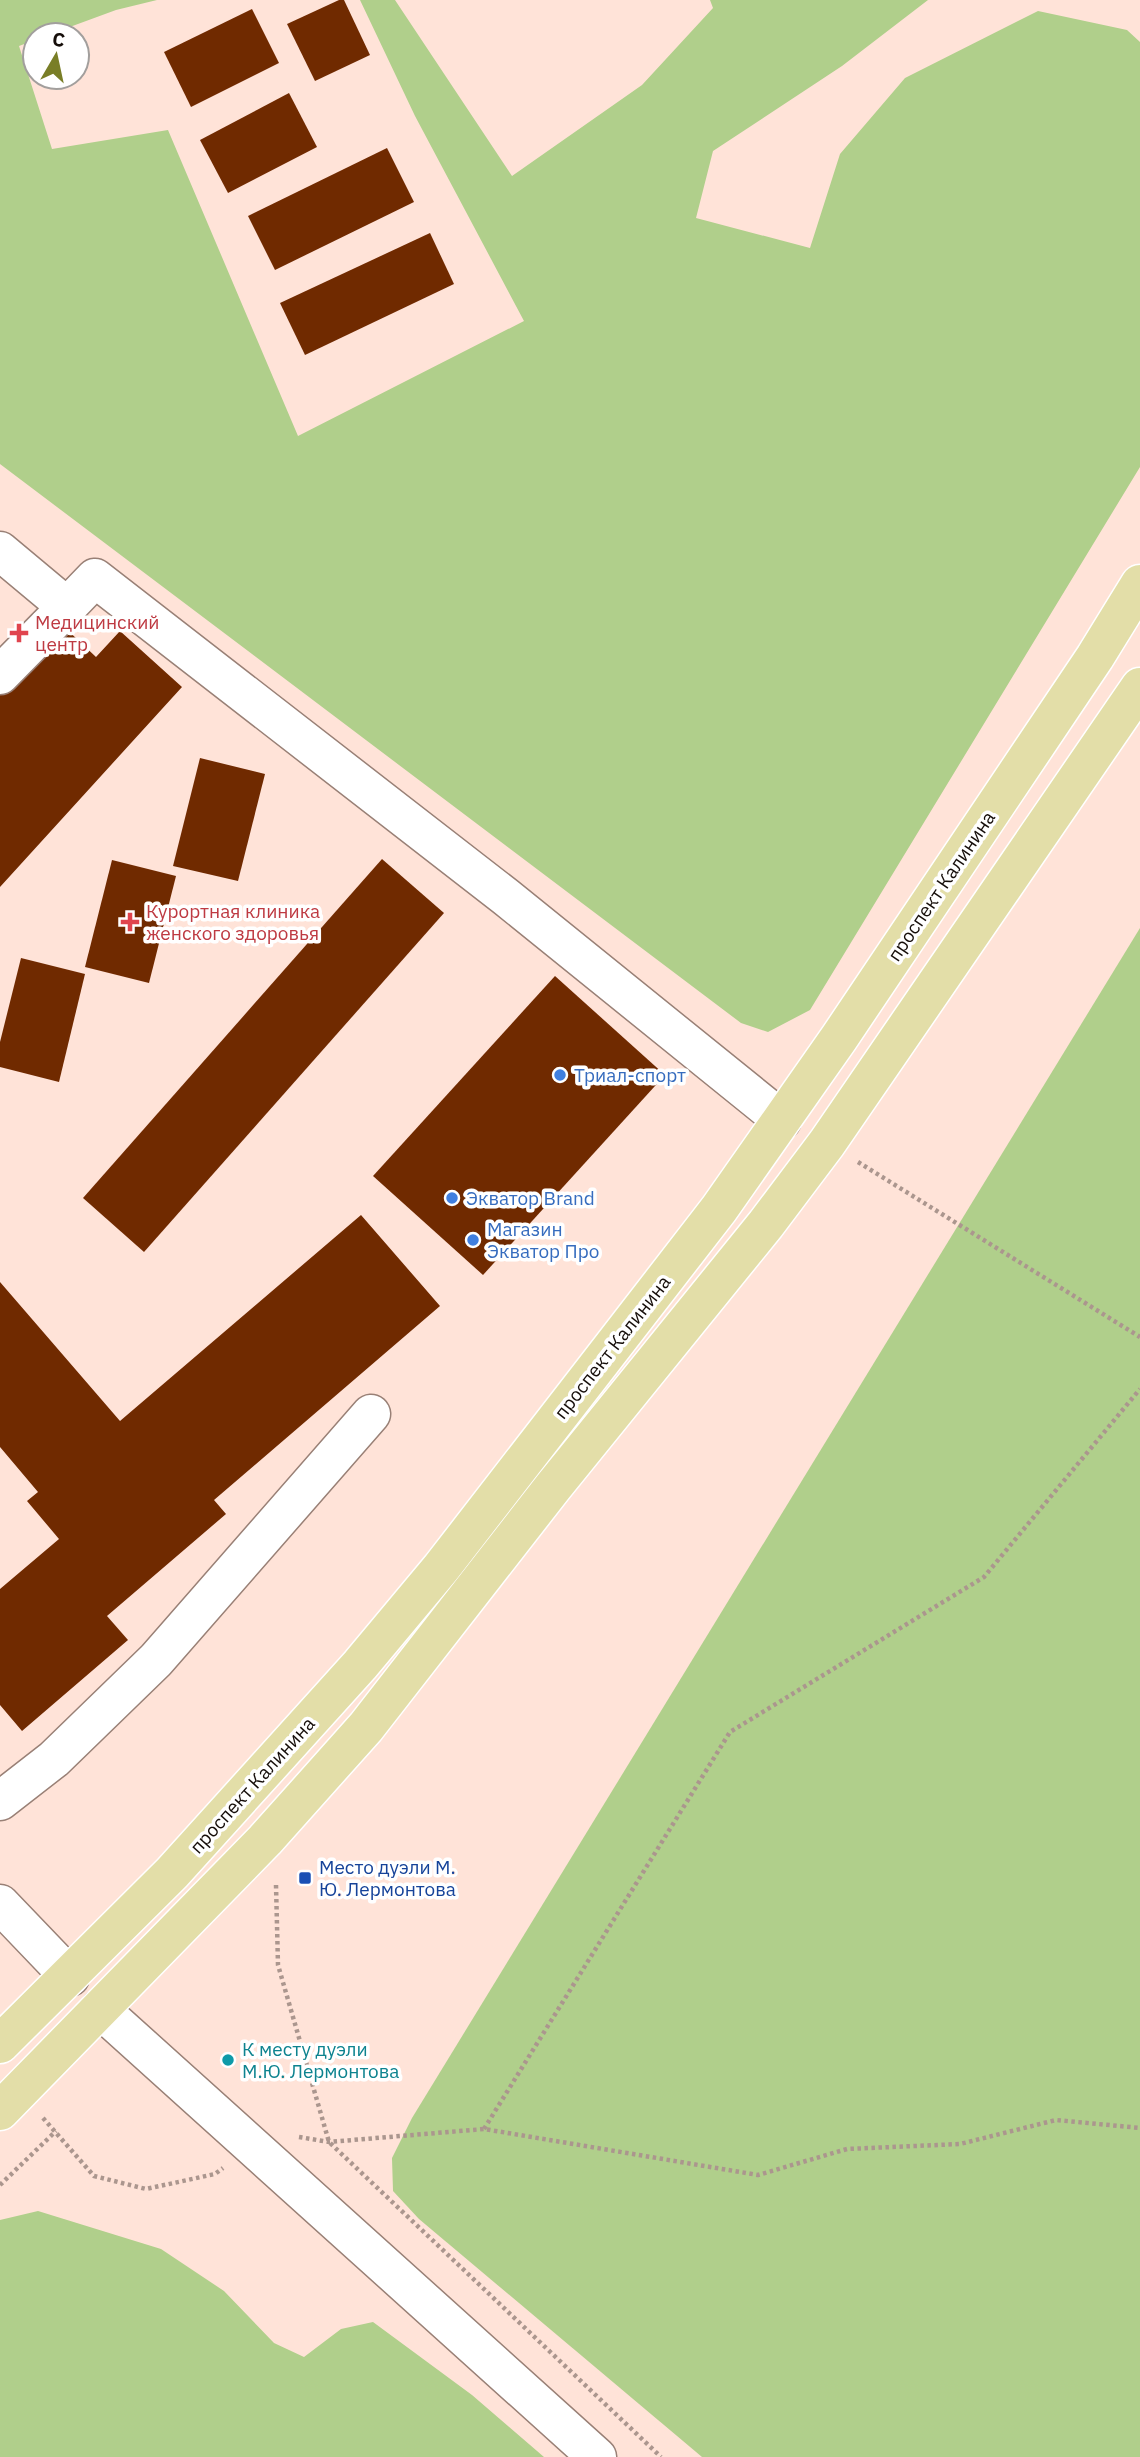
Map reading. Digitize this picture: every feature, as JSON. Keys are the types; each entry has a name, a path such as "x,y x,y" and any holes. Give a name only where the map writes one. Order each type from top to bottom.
{"main road":[{"name":"проспект Калинина","path":"0,2044 172,1873 360,1665 423,1590 711,1220 782,1120 1087,668 1140,584"},
{"path":"9,2102 265,1840 366,1727 554,1487 766,1224 827,1143 1140,687"},
{"path":"70,1977 100,2009"}],"street":[{"path":"0,551 67,607"},
{"path":"0,675 95,578 506,897 782,1120"},
{"path":"0,1801 54,1759 156,1660 371,1414"},
{"path":"0,1904 70,1977"},
{"path":"100,2009 597,2457"}],"path":[{"path":"827,1143 1140,1337"},
{"path":"484,2129 730,1732 984,1577 1140,1390"},
{"path":"276,1885 278,1965 329,2142 661,2457"},
{"path":"9,2102 56,2131 94,2176 146,2189 215,2174 253,2147"},
{"path":"329,2142 484,2129 758,2175 847,2150 960,2144 1056,2120 1140,2128"},
{"path":"0,2185 56,2131"}],"green space":[{"path":"0,0 157,0 86,21 21,21 21,91 33,91 52,149 168,130 298,436 524,321 415,116 360,0 395,0 512,176 642,85 713,8 710,0 928,0 842,66 713,151 696,218 810,248 840,154 905,78 1038,11 1127,30 1140,42 1140,467 810,1010 768,1032 741,1023 0,464"},
{"path":"1140,928 1140,2457 702,2457 419,2219 393,2191 392,2158 412,2118"},
{"path":"38,2211 161,2249 224,2291 274,2343 304,2357 341,2329 373,2322 472,2395 544,2457 0,2457 0,2220"}],"building":[{"path":"344,0 370,55 315,81 287,24"},
{"path":"252,9 279,63 191,107 164,52"},
{"path":"289,93 317,147 228,193 200,140"},
{"path":"387,148 414,202 275,270 248,216"},
{"path":"430,233 454,284 305,355 280,303"},
{"path":"61,624 96,657 120,631 182,687 0,887 0,691"},
{"path":"200,758 265,774 238,881 173,866"},
{"path":"382,859 444,913 144,1252 83,1198"},
{"name":"Курортная клиника женского здоровья","path":"112,860 176,876 149,983 85,967"},
{"path":"21,958 85,974 59,1082 0,1067 0,1042"},
{"path":"555,976 665,1075 483,1275 373,1176"},
{"path":"361,1215 440,1306 214,1500 226,1514 107,1616 128,1640 22,1731 0,1705 0,1589 59,1539 27,1501 38,1492 0,1447 0,1282 120,1421"}],"place":[{"name":"Медицинский центр","path":"19,633"},
{"name":"Курортная клиника женского здоровья","path":"130,922"},
{"name":"Триал-спорт","path":"560,1075"},
{"name":"Экватор Brand","path":"452,1198"},
{"name":"Магазин Экватор Про","path":"473,1240"},
{"name":"Место дуэли М. Ю. Лермонтова","path":"305,1878"},
{"name":"К месту дуэли М.Ю. Лермонтова","path":"228,2060"}]}
